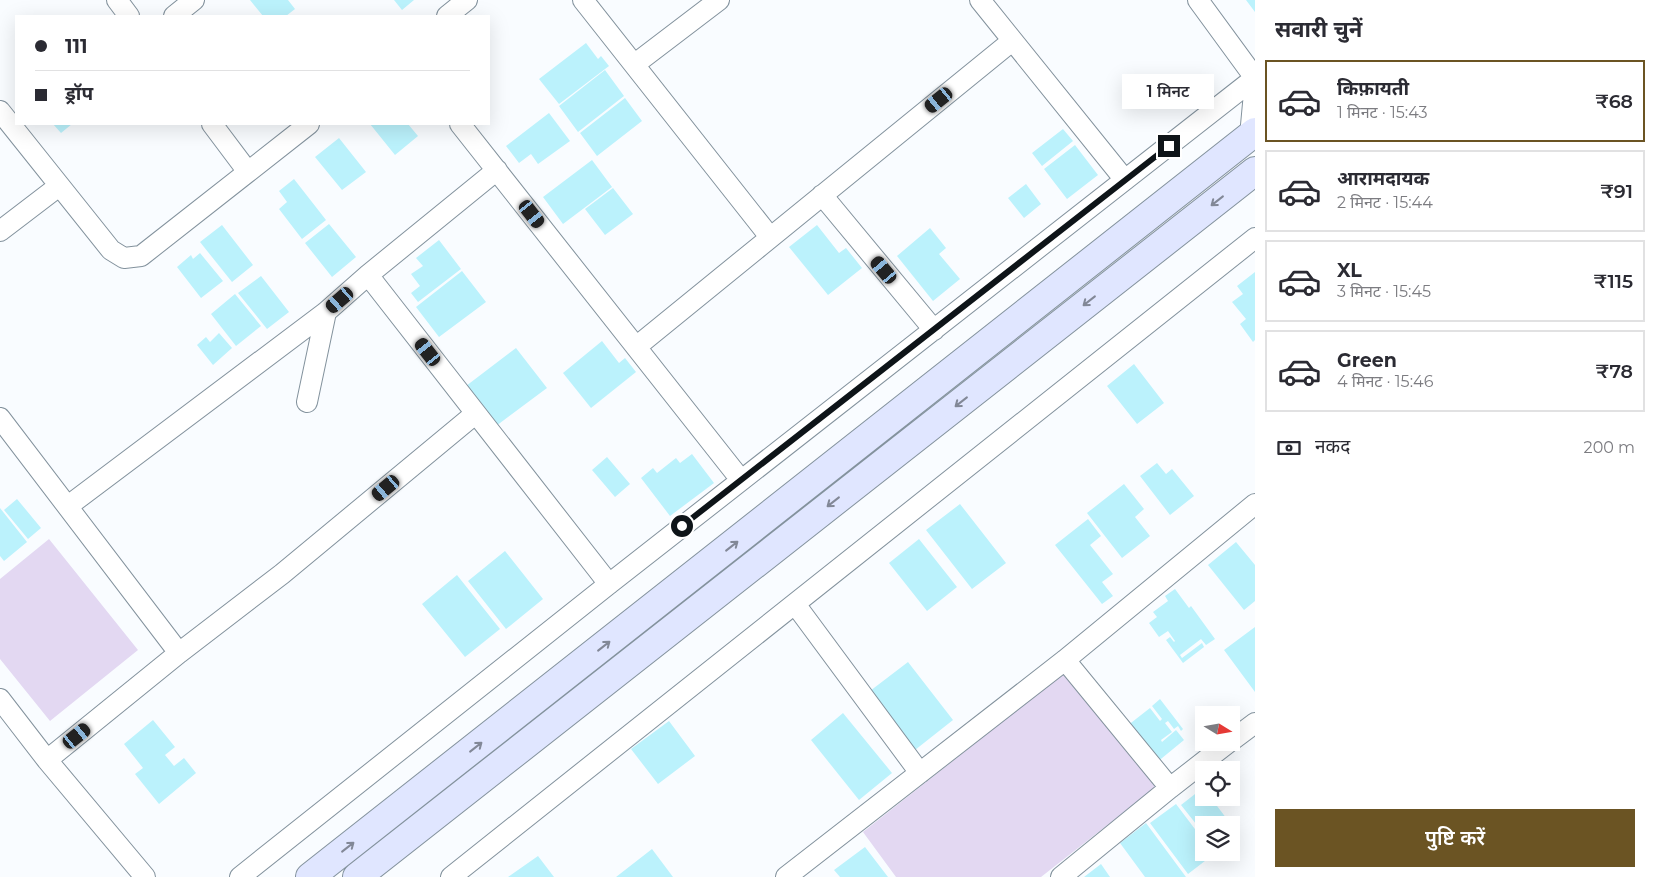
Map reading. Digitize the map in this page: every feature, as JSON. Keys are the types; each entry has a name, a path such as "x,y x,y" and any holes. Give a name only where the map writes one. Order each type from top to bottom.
{"main road":[{"path":"310,877 1253,134"},
{"path":"357,877 1255,171"},
{"path":"978,351 996,374"}],"street":[{"path":"117,0 128,15"},
{"path":"175,15 194,0"},
{"path":"448,15 467,0"},
{"path":"583,0 770,237"},
{"path":"635,64 719,0"},
{"path":"980,0 1126,180"},
{"path":"1198,0 1255,79 1253,134"},
{"path":"636,347 1012,41"},
{"path":"240,877 741,480 1255,79"},
{"path":"0,111 111,250 124,258 141,256 308,125"},
{"path":"213,125 248,172"},
{"path":"461,125 741,480"},
{"path":"68,506 326,312 368,275 497,170"},
{"path":"0,231 59,186"},
{"path":"822,195 934,330"},
{"path":"451,877 1255,238"},
{"path":"368,275 609,584"},
{"path":"307,402 326,312"},
{"path":"47,760 282,574 476,414"},
{"path":"0,418 180,653"},
{"path":"786,877 1065,660 1255,504"},
{"path":"795,604 920,773"},
{"path":"1065,660 1170,788"},
{"path":"0,699 47,760 145,877"},
{"path":"1240,734 1255,723"},
{"path":"1061,877 1218,751"}],"shaded area":[{"path":"49,539 138,650 50,721 0,659 0,579"},
{"path":"1064,673 1156,787 1041,877 896,877 863,832"}],"building":[{"path":"250,0 288,0 295,9 287,15 262,15"},
{"path":"394,0 414,0 402,10"},
{"path":"1246,0 1255,0 1255,12"},
{"path":"586,43 598,59 601,56 609,66 559,104 539,79"},
{"path":"605,70 624,96 578,132 559,106"},
{"path":"625,98 642,121 597,156 580,133"},
{"path":"549,113 570,141 538,164 531,154 519,163 506,146"},
{"path":"54,125 71,125 61,133"},
{"path":"371,125 409,125 418,136 395,155"},
{"path":"1063,129 1073,141 1042,166 1032,153"},
{"path":"339,138 366,172 342,190 315,157"},
{"path":"1075,145 1098,175 1067,199 1044,169"},
{"path":"592,160 612,187 563,224 543,197"},
{"path":"294,179 326,220 302,239 279,209 287,202 279,191"},
{"path":"1026,184 1041,204 1024,218 1008,198"},
{"path":"613,188 633,214 605,235 585,209"},
{"path":"329,224 356,257 332,277 305,243"},
{"path":"222,225 253,265 232,282 200,242"},
{"path":"817,225 839,253 846,248 862,268 828,295 789,247"},
{"path":"930,228 946,248 939,254 960,279 933,301 897,256"},
{"path":"439,240 461,269 418,302 411,293 420,286 411,274 423,266 416,258"},
{"path":"200,253 223,281 201,298 177,267 191,255 193,259"},
{"path":"462,271 486,302 439,337 416,307"},
{"path":"1255,272 1255,340 1253,342 1240,324 1246,319 1232,302 1243,294 1237,286"},
{"path":"261,276 289,312 267,329 238,293"},
{"path":"235,294 261,326 236,346 211,314"},
{"path":"219,333 232,348 213,365 197,345 206,337 210,342"},
{"path":"602,341 619,363 625,358 636,372 591,408 563,373"},
{"path":"516,348 547,388 496,426 466,386"},
{"path":"1134,364 1164,403 1137,424 1107,386"},
{"path":"692,454 714,483 670,516 641,478 653,468 657,473 676,458 680,463"},
{"path":"607,457 630,484 615,497 592,470"},
{"path":"1157,463 1166,474 1172,469 1194,496 1170,515 1140,476"},
{"path":"1124,484 1144,509 1135,517 1150,536 1122,558 1087,513"},
{"path":"17,499 41,528 28,539 4,510"},
{"path":"960,504 1006,563 972,589 926,530"},
{"path":"0,508 27,542 4,561 0,556"},
{"path":"1088,519 1101,536 1090,545 1113,574 1102,582 1113,596 1102,604 1055,545"},
{"path":"919,539 957,587 927,611 889,563"},
{"path":"1236,542 1255,565 1255,601 1244,610 1208,565"},
{"path":"505,551 543,599 506,629 468,581"},
{"path":"457,575 500,629 465,657 422,604"},
{"path":"1175,589 1189,608 1191,606 1215,639 1206,645 1201,639 1180,655 1182,658 1202,643 1204,647 1183,663 1166,640 1170,637 1175,641 1168,631 1159,637 1149,623 1157,617 1153,612 1168,601 1165,596"},
{"path":"1255,627 1255,692 1224,650"},
{"path":"908,662 953,720 915,750 870,691"},
{"path":"1160,699 1183,729 1181,731 1178,726 1174,729 1168,721 1165,723 1172,732 1161,740 1162,742 1176,730 1184,740 1156,763 1127,726 1150,708 1160,721 1162,719 1152,706"},
{"path":"843,713 892,773 859,800 811,740"},
{"path":"153,720 175,747 165,755 174,766 184,758 196,773 159,804 135,774 143,768 124,744"},
{"path":"669,721 695,756 658,784 631,749"},
{"path":"1195,794 1195,806 1217,806 1225,816 1195,816 1195,823 1181,805"},
{"path":"1176,804 1195,829 1195,861 1205,861 1188,874 1150,823"},
{"path":"1146,823 1186,877 1145,877 1120,843"},
{"path":"865,847 888,877 840,877 834,870"},
{"path":"652,849 673,877 616,877"},
{"path":"538,856 554,877 508,877"},
{"path":"1101,864 1110,877 1084,877"}],"route":[{"path":"682,526 1169,146"}]}
